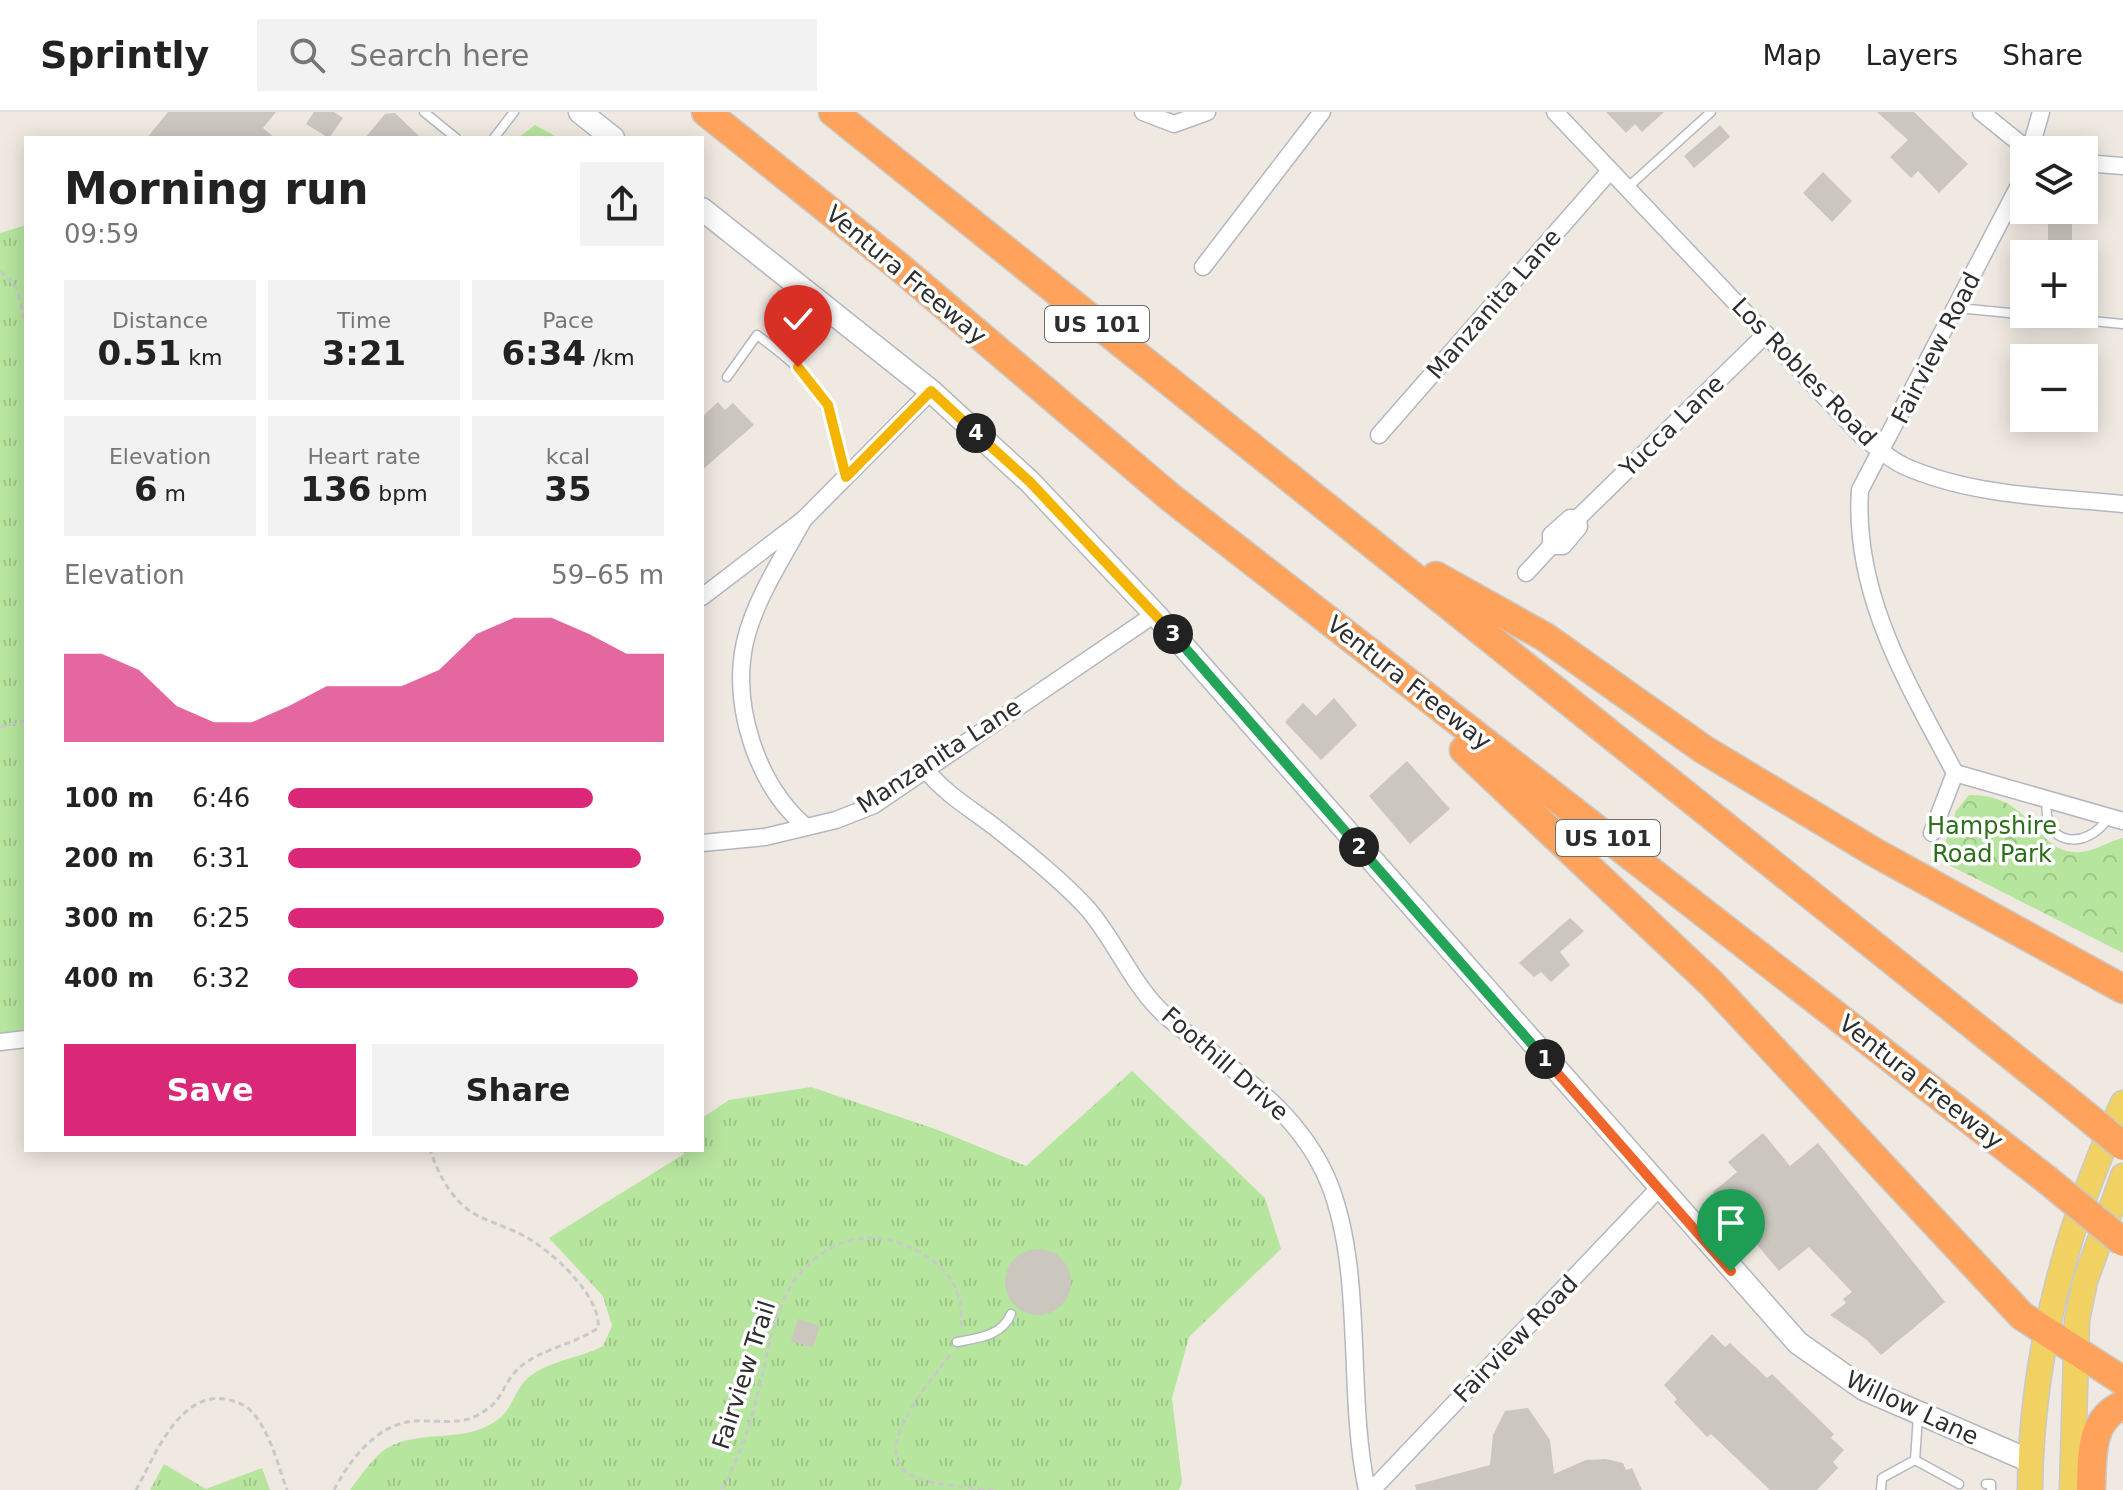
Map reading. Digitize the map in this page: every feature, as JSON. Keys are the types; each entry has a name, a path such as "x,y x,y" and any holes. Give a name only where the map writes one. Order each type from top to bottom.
{"highway":[{"name":"Ventura Freeway","path":"706,112 897,265 1170,497 2123,1242"},
{"name":"US 101","path":"833,112 2123,1146"},
{"path":"1170,497 1214,546 1513,792 1711,983 2019,1312 2044,1333 2123,1381"},
{"path":"1362,534 1545,637 1703,749 1874,852 2123,989"},
{"path":"2086,1488 2097,1430 2108,1411 2123,1405"}],"main road":[{"path":"2030,1490 2032,1413 2044,1333 2074,1229 2123,1103"},
{"path":"2086,1488 2073,1350 2085,1281 2123,1176"},
{"path":"2030,1461 2042,1471 2047,1490"}],"street":[{"path":"580,112 610,136"},
{"path":"1143,112 1164,123 1207,112"},
{"path":"1203,267 1322,112"},
{"name":"Los Robles Road","path":"1555,112 1863,437 1880,450 1903,465 1987,490 2123,504"},
{"path":"1981,112 2011,136"},
{"path":"2033,136 2041,112"},
{"path":"2098,164 2123,166"},
{"name":"Manzanita Lane","path":"1379,435 1609,172"},
{"name":"Fairview Road","path":"1955,773 1890,652 1861,545 1860,490 2010,204"},
{"name":"Willow Lane","path":"704,211 931,391 1030,482 1155,614 1798,1343 1864,1389 2030,1461"},
{"name":"Yucca Lane","path":"1526,573 1551,546 1551,535 1570,518 1578,518 1766,334"},
{"path":"704,595 804,519 931,391"},
{"path":"804,519 754,615 745,643 743,667 748,725 764,776 784,808 806,827"},
{"name":"Manzanita Lane","path":"704,843 765,837 874,805 948,751 1155,614"},
{"name":"Foothill Drive","path":"926,770 938,785 1001,831 1065,887 1089,911 1164,1014 1275,1102 1311,1149 1329,1184 1341,1234 1350,1299 1358,1448 1370,1490"},
{"path":"1932,833 1955,773 2116,819"},
{"path":"0,1042 24,1039"},
{"name":"Fairview Road","path":"1370,1490 1659,1188"}],"lane":[{"path":"424,112 454,136"},
{"path":"496,136 514,112"},
{"path":"1626,189 1711,112"},
{"path":"1958,308 2123,324"},
{"path":"727,377 757,335 798,367 828,405 846,477"},
{"path":"2047,800 2046,821 2053,831 2066,839 2090,837 2116,819"},
{"path":"957,1342 995,1333 1007,1324 1011,1314"},
{"path":"1915,1460 1918,1413"},
{"path":"1915,1460 1961,1486"},
{"path":"1881,1490 1882,1478 1915,1460"}],"path":[{"path":"0,271 16,286 24,316"},
{"path":"0,727 24,721"},
{"path":"334,1490 345,1469 364,1447 394,1425 473,1418 506,1392 515,1372 530,1361 585,1337 598,1328 599,1318 574,1277 548,1251 523,1235 467,1209 438,1173 431,1152"},
{"name":"Fairview Trail","path":"722,1490 742,1445 778,1320 797,1278 828,1251 857,1239 877,1236 898,1239 924,1254 943,1269 956,1289 962,1316 957,1342"},
{"path":"957,1342 901,1428 895,1456 900,1466 912,1476 993,1490"},
{"path":"136,1490 167,1434 184,1412 218,1398 236,1401 251,1410 263,1427 287,1490"}],"green space":[{"path":"535,125 555,136 521,136"},
{"path":"24,226 24,1039 0,1042 0,233"},
{"name":"Hampshire Road Park","path":"1969,795 1991,797 2008,804 2053,845 2065,851 2086,851 2123,838 2123,953 1939,860 1956,811"},
{"path":"1132,1071 1265,1198 1281,1249 1189,1337 1172,1398 1182,1482 1179,1490 350,1490 387,1448 401,1442 459,1434 487,1426 504,1414 521,1386 532,1375 603,1346 612,1326 603,1296 549,1238 683,1152 704,1152 704,1117 729,1100 811,1087 938,1130 1026,1166"},
{"path":"164,1464 206,1489 262,1468 270,1490 150,1490"}],"building":[{"path":"168,112 276,112 263,128 273,136 149,136"},
{"path":"314,112 334,112 343,118 330,136 306,124"},
{"path":"1606,112 1664,112 1642,132 1635,124 1626,133"},
{"path":"1877,112 1914,112 1968,164 1939,193 1918,171 1911,178 1890,157 1908,140"},
{"path":"395,113 419,136 367,136 385,114"},
{"path":"1720,125 1730,137 1694,168 1684,156"},
{"path":"1823,172 1852,201 1832,222 1803,193"},
{"path":"2048,224 2072,224 2072,240 2048,240"},
{"path":"718,402 725,410 733,403 754,425 704,468 704,415"},
{"path":"1334,698 1357,725 1321,760 1285,722 1303,703 1316,716"},
{"path":"1407,761 1450,809 1410,844 1369,796"},
{"path":"1570,918 1584,931 1560,952 1570,965 1551,982 1541,972 1534,977 1519,963"},
{"path":"1763,1133 1790,1166 1818,1143 1945,1302 1881,1355 1867,1340 1830,1315 1846,1303 1843,1299 1852,1292 1809,1247 1779,1271 1713,1192 1737,1172 1728,1162"},
{"path":"1032,1249 1044,1249 1056,1254 1066,1264 1071,1282 1069,1295 1056,1310 1044,1315 1032,1315 1020,1310 1010,1300 1005,1288 1005,1276 1010,1264 1020,1254"},
{"path":"798,1319 820,1326 813,1348 791,1341"},
{"path":"1712,1334 1725,1347 1730,1343 1767,1378 1772,1374 1834,1434 1831,1438 1844,1450 1833,1462 1838,1468 1817,1490 1770,1490 1711,1434 1707,1437 1674,1402 1677,1399 1664,1385"},
{"path":"1528,1408 1550,1440 1554,1474 1586,1460 1606,1459 1623,1463 1626,1470 1632,1468 1642,1490 1416,1490 1415,1485 1490,1465 1493,1435 1505,1411"}],"route":[{"path":"798,367 828,405 846,477 931,391 1030,482 1155,614 1731,1271"}]}
